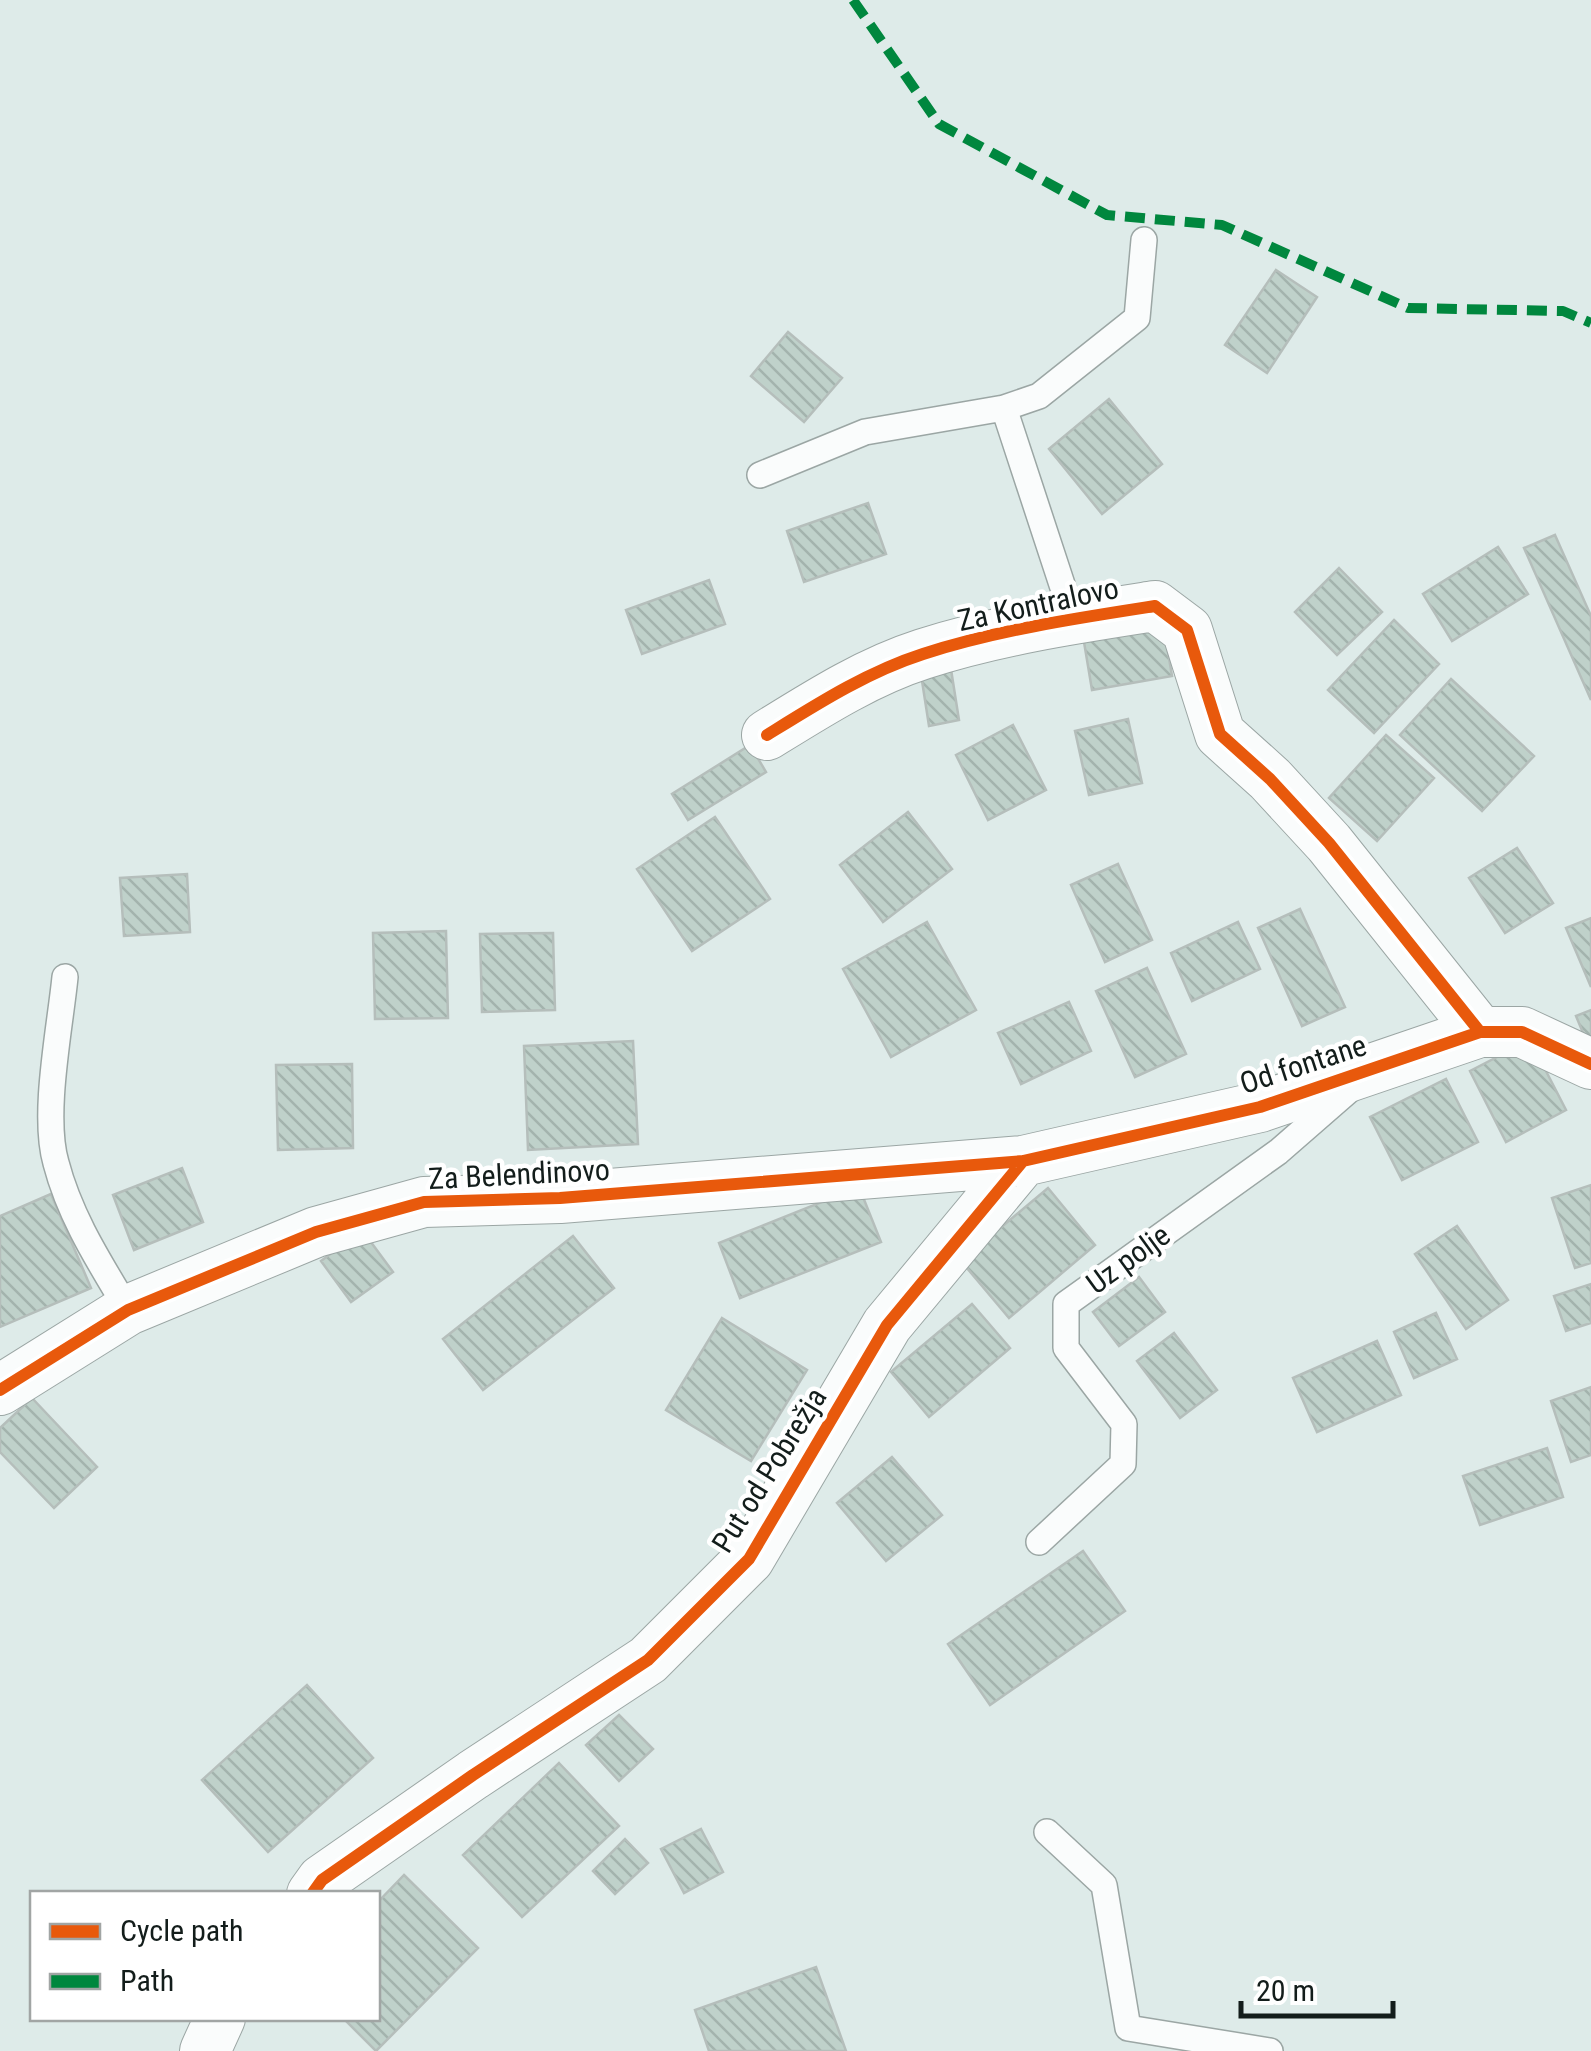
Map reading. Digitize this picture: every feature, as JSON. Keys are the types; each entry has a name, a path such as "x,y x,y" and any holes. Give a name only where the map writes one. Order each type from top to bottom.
{"street":[{"name":"Za Kontralovo","path":"767,734 848,685 922,654 1073,618 1155,606 1187,630 1220,734 1270,779 1329,843 1480,1032"},
{"name":"Od fontane","path":"1023,1161 1260,1107 1480,1032 1522,1032 1591,1064"},
{"name":"Za Belendinovo","path":"0,1390 128,1310 316,1232 424,1202 579,1196 1023,1161"},
{"name":"Put od Pobrežja","path":"314,1891 322,1880 473,1775 648,1660 749,1559 887,1324 1023,1161"},
{"path":"205,2051 219,2021"}],"lane":[{"path":"760,475 865,432 1004,408 1039,396 1137,318 1144,240"},
{"name":"Za Kontralovo","path":"1004,408 1073,618"},
{"path":"64,977 52,1111 54,1161 82,1234 128,1310"},
{"name":"Uz polje","path":"1039,1542 1123,1464 1124,1424 1066,1348 1066,1304 1278,1152 1374,1068"},
{"path":"1046,1832 1104,1885 1128,2028 1270,2051"}],"building":[{"path":"1276,270 1317,297 1267,373 1225,345"},
{"path":"788,332 842,378 804,422 751,376"},
{"path":"1109,399 1162,464 1102,514 1049,449"},
{"path":"868,503 886,554 804,582 787,531"},
{"path":"1555,535 1591,616 1591,700 1524,548"},
{"path":"1498,547 1528,594 1452,641 1423,594"},
{"path":"1339,568 1382,612 1337,655 1295,612"},
{"path":"709,580 725,624 642,654 626,610"},
{"path":"1394,620 1439,664 1374,733 1328,690"},
{"path":"1163,622 1172,676 1092,690 1083,636"},
{"path":"950,663 959,720 929,726 920,668"},
{"path":"1451,679 1534,756 1482,811 1400,735"},
{"path":"1128,719 1142,783 1089,795 1075,731"},
{"path":"1013,725 1046,790 988,820 956,755"},
{"path":"1386,735 1434,778 1377,841 1329,798"},
{"path":"750,745 766,772 688,820 672,794"},
{"path":"908,812 952,869 883,922 840,865"},
{"path":"715,817 770,899 692,951 637,869"},
{"path":"1517,848 1553,903 1505,933 1469,878"},
{"path":"1118,864 1152,940 1105,962 1071,885"},
{"path":"187,874 190,932 124,936 120,878"},
{"path":"1300,909 1345,1007 1302,1026 1258,928"},
{"path":"1591,918 1591,987 1566,928"},
{"path":"927,922 976,1010 891,1057 843,969"},
{"path":"1238,922 1260,969 1192,1001 1171,953"},
{"path":"446,931 448,1018 375,1019 373,933"},
{"path":"553,933 555,1010 482,1012 480,934"},
{"path":"1147,968 1186,1054 1135,1077 1096,991"},
{"path":"1069,1002 1091,1051 1021,1084 998,1033"},
{"path":"1591,1010 1591,1052 1576,1016"},
{"path":"1530,1040 1566,1110 1506,1142 1470,1071"},
{"path":"633,1041 638,1144 528,1150 524,1046"},
{"path":"352,1064 353,1148 278,1150 276,1065"},
{"path":"1446,1079 1478,1142 1402,1180 1370,1117"},
{"path":"182,1168 203,1222 134,1250 113,1195"},
{"path":"1591,1185 1591,1263 1575,1268 1552,1198"},
{"path":"859,1187 881,1242 740,1298 719,1243"},
{"path":"1048,1188 1095,1245 1009,1318 961,1261"},
{"path":"51,1194 91,1288 0,1327 0,1216"},
{"path":"1457,1226 1508,1300 1466,1329 1415,1254"},
{"path":"362,1230 393,1272 351,1302 321,1261"},
{"path":"573,1236 614,1288 483,1390 443,1339"},
{"path":"1139,1277 1165,1312 1119,1346 1093,1312"},
{"path":"1591,1284 1591,1323 1566,1331 1554,1296"},
{"path":"972,1304 1010,1348 929,1417 891,1372"},
{"path":"1436,1313 1457,1359 1414,1378 1394,1332"},
{"path":"722,1318 807,1370 751,1461 666,1410"},
{"path":"1174,1333 1217,1390 1180,1418 1137,1361"},
{"path":"1377,1341 1401,1395 1317,1432 1293,1378"},
{"path":"1591,1387 1591,1455 1571,1462 1551,1401"},
{"path":"32,1398 97,1467 54,1508 0,1452 0,1428"},
{"path":"1547,1448 1563,1497 1480,1525 1463,1476"},
{"path":"892,1457 942,1515 886,1561 837,1503"},
{"path":"1083,1551 1125,1611 990,1705 948,1644"},
{"path":"307,1685 373,1758 268,1852 202,1780"},
{"path":"619,1715 653,1749 619,1781 586,1745"},
{"path":"559,1763 619,1826 522,1917 463,1855"},
{"path":"701,1829 723,1872 684,1893 661,1849"},
{"path":"625,1839 648,1863 615,1894 593,1871"},
{"path":"404,1875 478,1948 376,2051 346,2021 380,2021 380,1900"},
{"path":"816,1967 846,2051 709,2051 695,2010"}],"marked path":[{"path":"853,0 939,124 1107,215 1222,225 1408,308 1563,311 1591,323"}],"cycle path":[{"path":"767,735 862,679 923,654 1009,631 1155,606 1187,630 1220,734 1270,779 1329,843 1480,1032"},
{"path":"0,1390 128,1310 316,1232 424,1202 560,1198 1023,1161 1260,1107 1480,1032 1522,1032 1591,1064"},
{"path":"314,1891 322,1880 473,1775 648,1660 749,1559 887,1325 1023,1161"}]}
